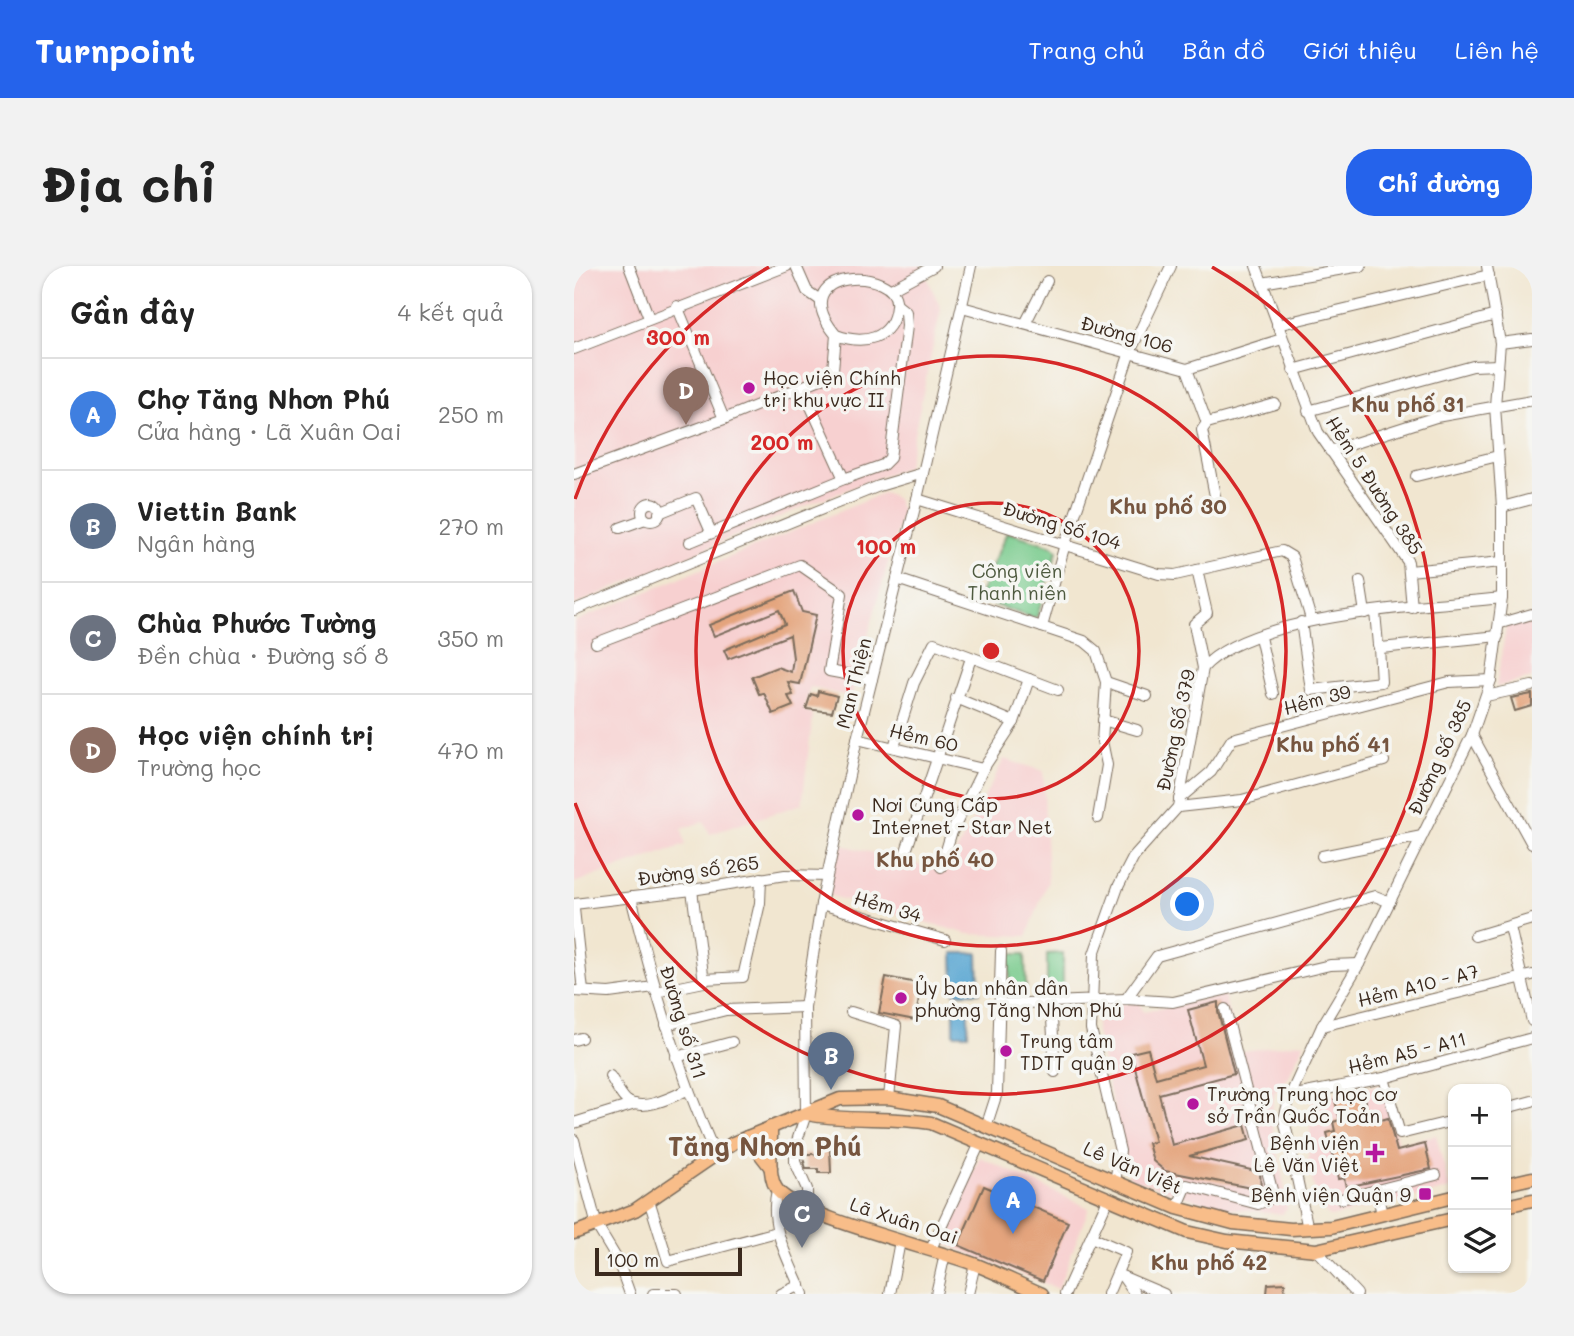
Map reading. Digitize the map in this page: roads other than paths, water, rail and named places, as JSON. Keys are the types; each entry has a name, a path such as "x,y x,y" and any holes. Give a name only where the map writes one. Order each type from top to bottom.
{"main road":[{"name":"Lê Văn Việt","path":"574,1233 597,1226 649,1200 715,1154 747,1137 840,1099 890,1098 938,1105 1177,1208 1233,1223 1308,1229 1382,1215 1448,1198"},
{"name":"Lê Văn Việt","path":"806,1114 839,1120 907,1119 931,1123 1202,1236 1316,1250 1448,1220"},
{"path":"980,1143 987,1124"},
{"path":"771,1127 771,1168 776,1190"},
{"path":"747,1137 771,1168"},
{"path":"1511,1183 1532,1178"},
{"path":"1108,1199 1115,1182"},
{"name":"Lã Xuân Oai","path":"776,1190 807,1208 975,1264 1026,1291 1042,1294"},
{"path":"1511,1205 1532,1200"},
{"path":"1308,1229 1316,1250"}],"street":[{"path":"629,266 649,318"},
{"path":"574,349 677,306 787,266"},
{"path":"796,266 807,291 820,300"},
{"path":"893,288 934,266"},
{"name":"Man Thiện","path":"807,1208 807,1189 795,1162 795,1147 806,1114 805,1007 821,904 857,739 971,266"},
{"path":"1042,627 1065,544 1130,352 1171,266"},
{"name":"Hẻm 5 Đường 385","path":"1256,266 1307,411 1330,451 1408,562 1412,608"},
{"path":"1262,283 1361,266"},
{"path":"858,267 881,274 893,288 897,304 891,324 876,338 856,342 836,335 824,320 820,300 828,282 844,269 858,267"},
{"path":"1277,325 1488,271"},
{"name":"Đường Số 385","path":"1308,1229 1284,1119 1290,1096 1322,1026 1359,964 1472,735 1491,680 1501,623 1502,507 1495,406 1500,343 1488,271"},
{"path":"1025,324 1047,281"},
{"path":"690,542 883,465 890,458 907,326 906,312 897,304"},
{"path":"677,306 724,419"},
{"name":"Đường 106","path":"962,307 1187,369 1282,339"},
{"path":"1293,370 1496,315"},
{"path":"574,474 724,419 823,378 833,370 836,335"},
{"path":"1500,343 1532,339"},
{"path":"1307,411 1474,366 1498,365"},
{"path":"1187,369 1207,423"},
{"path":"802,387 844,479"},
{"path":"1330,451 1436,417 1532,400"},
{"path":"1216,501 1202,443 1202,430 1207,423 1275,404"},
{"path":"1416,476 1498,456"},
{"path":"574,610 879,486 923,473"},
{"path":"620,528 645,519 653,520 659,513 696,498 711,533"},
{"name":"Đường Số 104","path":"917,499 1159,574 1197,570"},
{"path":"1502,507 1532,499"},
{"path":"645,519 642,512 645,500 657,506 659,513"},
{"path":"1203,668 1194,624 1207,613 1197,570 1282,551 1288,552 1292,557 1306,621 1311,690 1381,682 1379,647 1360,581"},
{"path":"1409,571 1502,562"},
{"path":"596,643 800,565 842,594 829,671 872,679"},
{"path":"897,579 1084,641 1096,651 1106,681 1102,741 1107,765 1098,818"},
{"name":"Đường Số 379","path":"1115,1182 1121,1151 1091,1029 1094,954 1118,887 1135,856 1178,803 1203,668 1213,657 1226,649 1306,621 1502,598"},
{"path":"1501,623 1532,614"},
{"path":"1379,647 1498,636"},
{"path":"1260,637 1273,694"},
{"path":"894,747 914,683 934,643 1058,690"},
{"path":"904,857 971,658"},
{"path":"941,867 951,834 984,769 1014,722 1029,679"},
{"name":"Hẻm 39","path":"1178,803 1210,772 1232,740 1449,682 1491,680"},
{"path":"1106,681 1147,696"},
{"path":"1486,696 1532,686"},
{"path":"956,698 1014,722"},
{"path":"1103,720 1137,730"},
{"path":"1472,735 1530,839"},
{"name":"Hẻm 60","path":"857,739 984,769"},
{"path":"1178,803 1242,800 1384,761"},
{"path":"1322,856 1422,836"},
{"name":"Đường số 265","path":"574,904 692,890 785,875 827,876"},
{"path":"574,909 578,991 610,993 655,989 743,976 760,903 761,878"},
{"path":"692,890 704,980"},
{"path":"1126,999 1157,956 1375,896 1390,902"},
{"name":"Đường số 311","path":"631,897 676,1057 687,1090 715,1154"},
{"name":"Hẻm 34","path":"821,904 945,940"},
{"path":"1475,936 1532,919"},
{"path":"1510,927 1527,976 1532,1021"},
{"path":"987,1124 997,1093 1000,951"},
{"path":"999,1004 1126,999 1173,1002 1330,965 1359,964"},
{"name":"Hẻm A10 - A7","path":"1322,1026 1527,976"},
{"path":"1051,1001 1055,1072"},
{"path":"666,1025 726,1010 805,1007"},
{"path":"1177,1208 1187,1185 1258,1204 1268,1200 1272,1190 1225,1009"},
{"path":"851,1012 896,1026 890,1098"},
{"name":"Hẻm A5 - A11","path":"1290,1096 1384,1079 1532,1038"},
{"path":"676,1057 732,1042"},
{"path":"610,1076 625,1100 635,1104"},
{"path":"1384,1079 1400,1135 1448,1122"},
{"path":"574,1123 635,1104 664,1100 687,1090"},
{"path":"1511,1107 1532,1101"},
{"path":"574,1140 578,1171 597,1226 618,1261 629,1294"},
{"path":"932,1249 980,1143"},
{"path":"1341,1199 1436,1175"},
{"path":"776,1190 773,1215 777,1232 801,1290 781,1294"},
{"path":"1377,1191 1382,1215"},
{"path":"1065,1294 1108,1199"},
{"path":"649,1200 668,1261 777,1232"},
{"path":"1091,1237 1126,1252 1120,1276 1108,1294"},
{"path":"893,1294 900,1241"},
{"path":"1316,1250 1357,1294"},
{"path":"936,1294 945,1254"},
{"path":"968,1294 975,1264"},
{"path":"1120,1276 1135,1294"},
{"path":"1120,1276 1164,1294"},
{"path":"653,1294 677,1294"}],"water":[{"path":"953,953 978,953 979,993 954,993"},
{"path":"954,1009 968,1009 968,1034 954,1034"}],"place":[{"name":"Học viện Chính trị khu vực II","path":"749,388"},
{"name":"Học viện chính trị","path":"686,425"},
{"name":"Nơi Cung Cấp Internet - Star Net","path":"858,815"},
{"name":"Ủy ban nhân dân phường Tăng Nhơn Phú","path":"901,998"},
{"name":"Trung tâm TDTT quận 9","path":"1006,1051"},
{"name":"Viettin Bank","path":"831,1090"},
{"name":"Trường Trung học cơ sở Trần Quốc Toản","path":"1193,1104"},
{"name":"Bệnh viện Lê Văn Việt","path":"1375,1153"},
{"name":"Bệnh viện Quận 9","path":"1425,1194"},
{"name":"Chợ Tăng Nhơn Phú","path":"1013,1234"},
{"name":"Chùa Phước Tường","path":"802,1248"}],"district":[{"name":"Khu phố 31","path":"1408,403"},
{"name":"Khu phố 30","path":"1168,505"},
{"name":"Khu phố 41","path":"1333,743"},
{"name":"Khu phố 40","path":"935,858"},
{"name":"Tăng Nhơn Phú","path":"765,1146"},
{"name":"Khu phố 42","path":"1209,1261"}],"park label":[{"name":"Công viên Thanh niên","path":"1017,581"}]}
